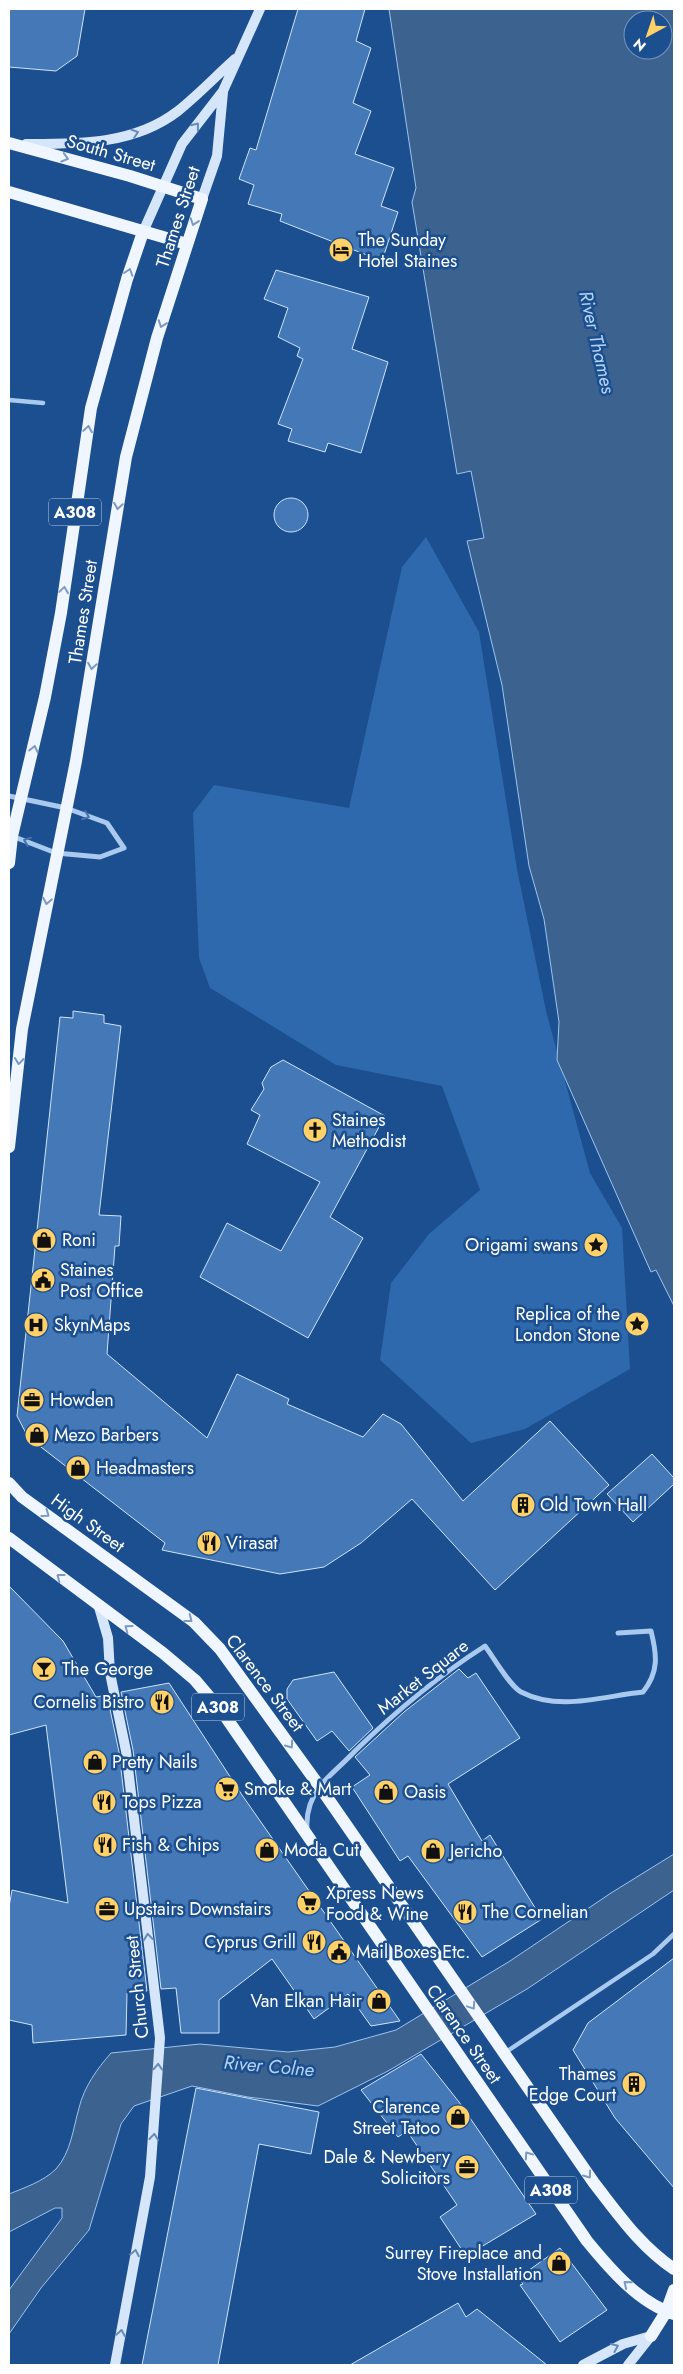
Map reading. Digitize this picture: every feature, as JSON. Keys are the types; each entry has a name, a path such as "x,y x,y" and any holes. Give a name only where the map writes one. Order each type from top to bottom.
{"main road":[{"name":"Thames Street","path":"9,863 10,836 22,797 45,697 61,613 91,408 127,279 143,232 182,144 223,91 260,9"},
{"path":"13,144 100,142 134,134 154,126 177,111 239,55"},
{"name":"Thames Street","path":"9,1147 22,1029 89,686 126,457 150,362 217,156 223,91"},
{"name":"South Street","path":"13,144 163,186 202,200"},
{"path":"9,192 187,244"},
{"name":"High Street","path":"9,1483 22,1497 150,1589"},
{"name":"A308","path":"9,1538 99,1607"},
{"name":"Clarence Street","path":"150,1589 194,1622 220,1649 320,1787 490,2034 626,2226 653,2255 674,2269"},
{"name":"Clarence Street","path":"99,1607 164,1653 195,1680 223,1713 454,2051 603,2261 640,2295 670,2313"},
{"name":"Church Street","path":"99,1607 108,1638 110,1672 126,1750 160,2038 150,2177 115,2365"},
{"path":"628,2365 670,2313 674,2290"},
{"path":"583,2365 623,2344 651,2336"}],"street":[{"path":"9,400 43,403"},
{"path":"9,796 22,797 66,808 107,823 124,848 100,857 56,853 10,836"},
{"name":"Market Square","path":"308,1835 306,1819 309,1807 320,1787 394,1714 463,1660 485,1646 520,1692 549,1701 565,1704 643,1692 652,1680 656,1652 651,1631 618,1633"},
{"path":"504,2054 653,1954 674,1934"}],"shaded area":[{"path":"426,537 479,632 517,869 546,1011 590,1173 622,1228 630,1369 525,1429 471,1443 380,1360 391,1283 429,1234 480,1190 442,1086 336,1065 210,988 199,958 193,813 214,785 349,808 402,567"}],"water":[{"name":"River Thames","path":"389,9 674,9 674,1306 656,1270 651,1272 557,1060 559,1022 544,919 529,866 502,685 467,541 484,538 471,471 457,474 412,202 416,188"},
{"name":"River Colne","path":"674,1854 674,1890 527,1989 388,2071 318,2106 248,2097 192,2086 134,2106 121,2124 89,2230 41,2288 9,2334 9,2290 62,2218 62,2208 55,2208 9,2232 9,2194 34,2184 56,2169 65,2155 71,2140 84,2093 96,2072 111,2053 200,2044 288,2052 335,2047 396,2030 510,1961 611,1893"}],"building":[{"path":"9,9 85,9 77,56 56,71 9,67"},
{"path":"298,9 365,9 356,41 371,48 353,103 371,111 355,154 394,168 381,206 398,212 382,261 280,221 282,214 248,204 254,185 239,179 250,148 256,150"},
{"path":"276,270 369,297 352,349 388,362 361,453 328,443 325,452 288,441 292,429 278,424 303,359 297,356 300,348 278,337 288,308 264,299"},
{"path":"291,498 298,499 303,503 307,508 307,522 303,527 298,531 291,532 284,531 279,527 275,522 274,515 275,508 279,503 284,499"},
{"path":"73,1011 104,1015 104,1023 121,1026 99,1215 121,1216 119,1246 115,1246 107,1354 207,1438 237,1374 289,1399 287,1404 363,1437 383,1414 401,1424 463,1501 550,1421 609,1485 495,1590 412,1499 361,1543 324,1567 280,1574 162,1550 165,1543 28,1437 17,1416 60,1017 73,1018"},
{"path":"283,1060 385,1116 330,1217 363,1238 308,1338 200,1277 227,1223 281,1251 320,1182 247,1144 260,1115 251,1110 264,1089 262,1083 271,1067"},
{"path":"652,1454 674,1478 674,1484 633,1522 607,1494"},
{"path":"9,1586 63,1641 96,1697 107,1695 119,1752 147,1991 127,1993 126,2035 33,2043 32,2025 9,2020 9,1907 12,1890 68,1903 46,1725 9,1735"},
{"path":"459,1669 468,1678 476,1673 520,1738 448,1784 482,1841 490,1835 542,1919 482,1957 408,1856 400,1861 352,1787 370,1775 355,1757 404,1712"},
{"path":"334,1672 373,1728 349,1751 332,1731 317,1741 287,1699 287,1689 293,1680"},
{"path":"169,1683 242,1795 400,2021 371,2026 348,1994 314,2019 272,1959 219,2000 219,2033 181,2033 176,1988 161,1989 133,1750 121,1692"},
{"name":"Thames Edge Court","path":"674,1958 674,2188 615,2118 573,2050 588,2023"},
{"path":"421,2054 459,2102 536,2214 466,2256 440,2217 457,2205 407,2131 398,2137 361,2090"},
{"path":"196,2088 319,2112 311,2154 259,2144 218,2365 142,2365"},
{"path":"560,2248 607,2310 560,2342 520,2285 523,2284 518,2278"},
{"path":"458,2303 466,2317 477,2309 547,2365 350,2365"}],"place":[{"name":"The Sunday Hotel Staines","path":"341,250"},
{"name":"Staines Methodist","path":"315,1130"},
{"name":"Roni","path":"44,1240"},
{"name":"Origami swans","path":"596,1245"},
{"name":"Staines Post Office","path":"43,1280"},
{"name":"Replica of the London Stone","path":"637,1324"},
{"name":"SkynMaps","path":"36,1325"},
{"name":"Howden","path":"32,1400"},
{"name":"Mezo Barbers","path":"37,1435"},
{"name":"Headmasters","path":"78,1468"},
{"name":"Old Town Hall","path":"523,1505"},
{"name":"Virasat","path":"209,1543"},
{"name":"The George","path":"44,1669"},
{"name":"Cornelis Bistro","path":"162,1702"},
{"name":"Pretty Nails","path":"95,1762"},
{"name":"Smoke & Mart","path":"227,1789"},
{"name":"Oasis","path":"386,1792"},
{"name":"Tops Pizza","path":"104,1802"},
{"name":"Fish & Chips","path":"105,1845"},
{"name":"Moda Cut","path":"267,1850"},
{"name":"Jericho","path":"433,1851"},
{"name":"Xpress News Food & Wine","path":"309,1903"},
{"name":"Upstairs Downstairs","path":"107,1909"},
{"name":"The Cornelian","path":"465,1912"},
{"name":"Cyprus Grill","path":"314,1942"},
{"name":"Mail Boxes Etc.","path":"339,1952"},
{"name":"Van Elkan Hair","path":"379,2001"},
{"name":"Thames Edge Court","path":"634,2084"},
{"name":"Clarence Street Tatoo","path":"458,2117"},
{"name":"Dale & Newbery Solicitors","path":"467,2167"},
{"name":"Surrey Fireplace and Stove Installation","path":"559,2263"}]}
